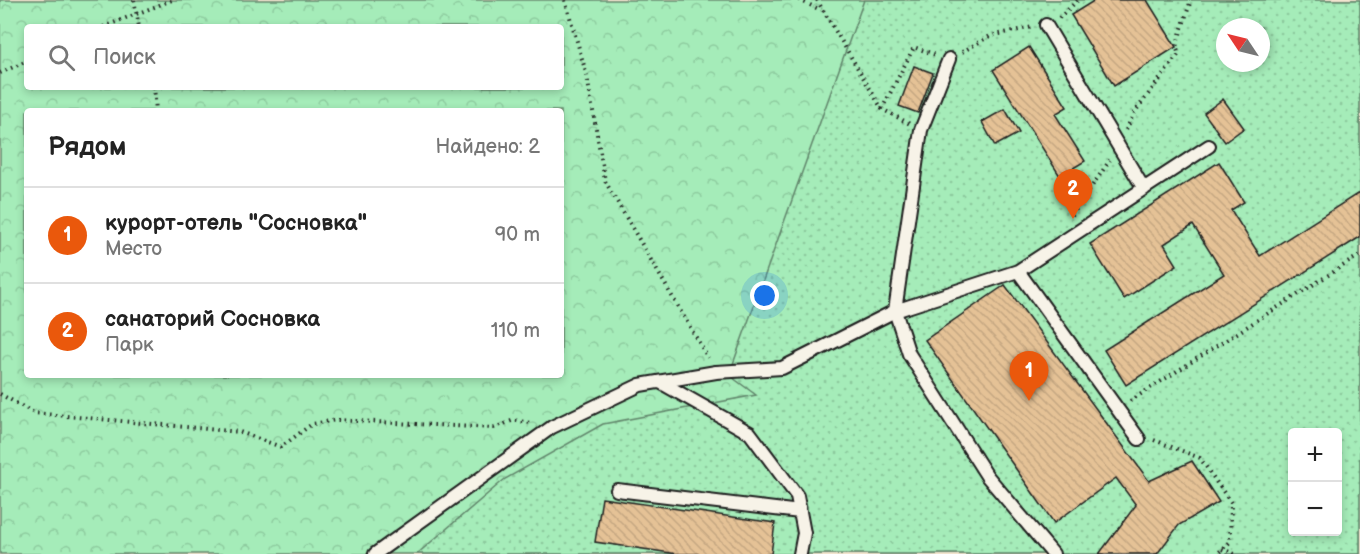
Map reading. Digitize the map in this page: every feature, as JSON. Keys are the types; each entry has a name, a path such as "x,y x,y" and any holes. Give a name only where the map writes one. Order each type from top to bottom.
{"lane":[{"path":"1046,25 1144,189"},
{"path":"949,59 921,130 896,311 909,354 987,476 1053,554"},
{"path":"375,554 552,427 640,385 716,372 782,368 896,311 1018,271 1209,146"},
{"path":"1018,271 1139,439"},
{"path":"660,382 750,433 797,496 804,532 800,554"},
{"path":"617,490 800,512"}],"path":[{"path":"134,0 138,24"},
{"path":"111,24 172,0"},
{"path":"565,0 587,76 605,181 716,372"},
{"path":"799,0 821,10"},
{"path":"817,0 882,109 921,130"},
{"path":"882,109 914,47 949,59 990,36 1053,23 1078,0"},
{"path":"0,73 24,62"},
{"path":"154,90 156,108"},
{"path":"1118,409 1360,255"},
{"path":"0,394 34,413 240,432 281,447 312,424 337,420 494,428 514,420 552,427"},
{"path":"1139,439 1156,440 1200,458 1231,503 1230,542 1218,554"},
{"path":"1222,549 1235,554"}],"green space":[{"path":"0,0 1360,0 1360,554 0,554"},
{"path":"864,0 1360,0 1360,554 417,554 505,479 603,424 756,395 729,375"}],"building":[{"path":"1095,0 1147,0 1176,47 1114,86 1071,15"},
{"path":"1029,47 1067,107 1055,114 1085,161 1060,176 993,70"},
{"path":"914,66 933,73 918,113 899,106"},
{"path":"1223,99 1244,128 1225,142 1204,113"},
{"path":"1005,109 1019,133 995,146 982,122"},
{"path":"1219,162 1244,202 1231,210 1260,256 1360,192 1360,237 1126,385 1104,350 1224,274 1193,225 1164,244 1177,265 1124,299 1090,244"},
{"path":"1005,285 1149,481 1192,461 1219,502 1179,525 1157,554 1099,554 1136,505 1116,478 1054,523 925,340"},
{"path":"602,498 775,523 771,554 678,554 595,542"}],"place":[{"name":"санаторий Сосновка","path":"1073,219"},
{"name":"курорт-отель \"Сосновка\"","path":"1029,401"}]}
